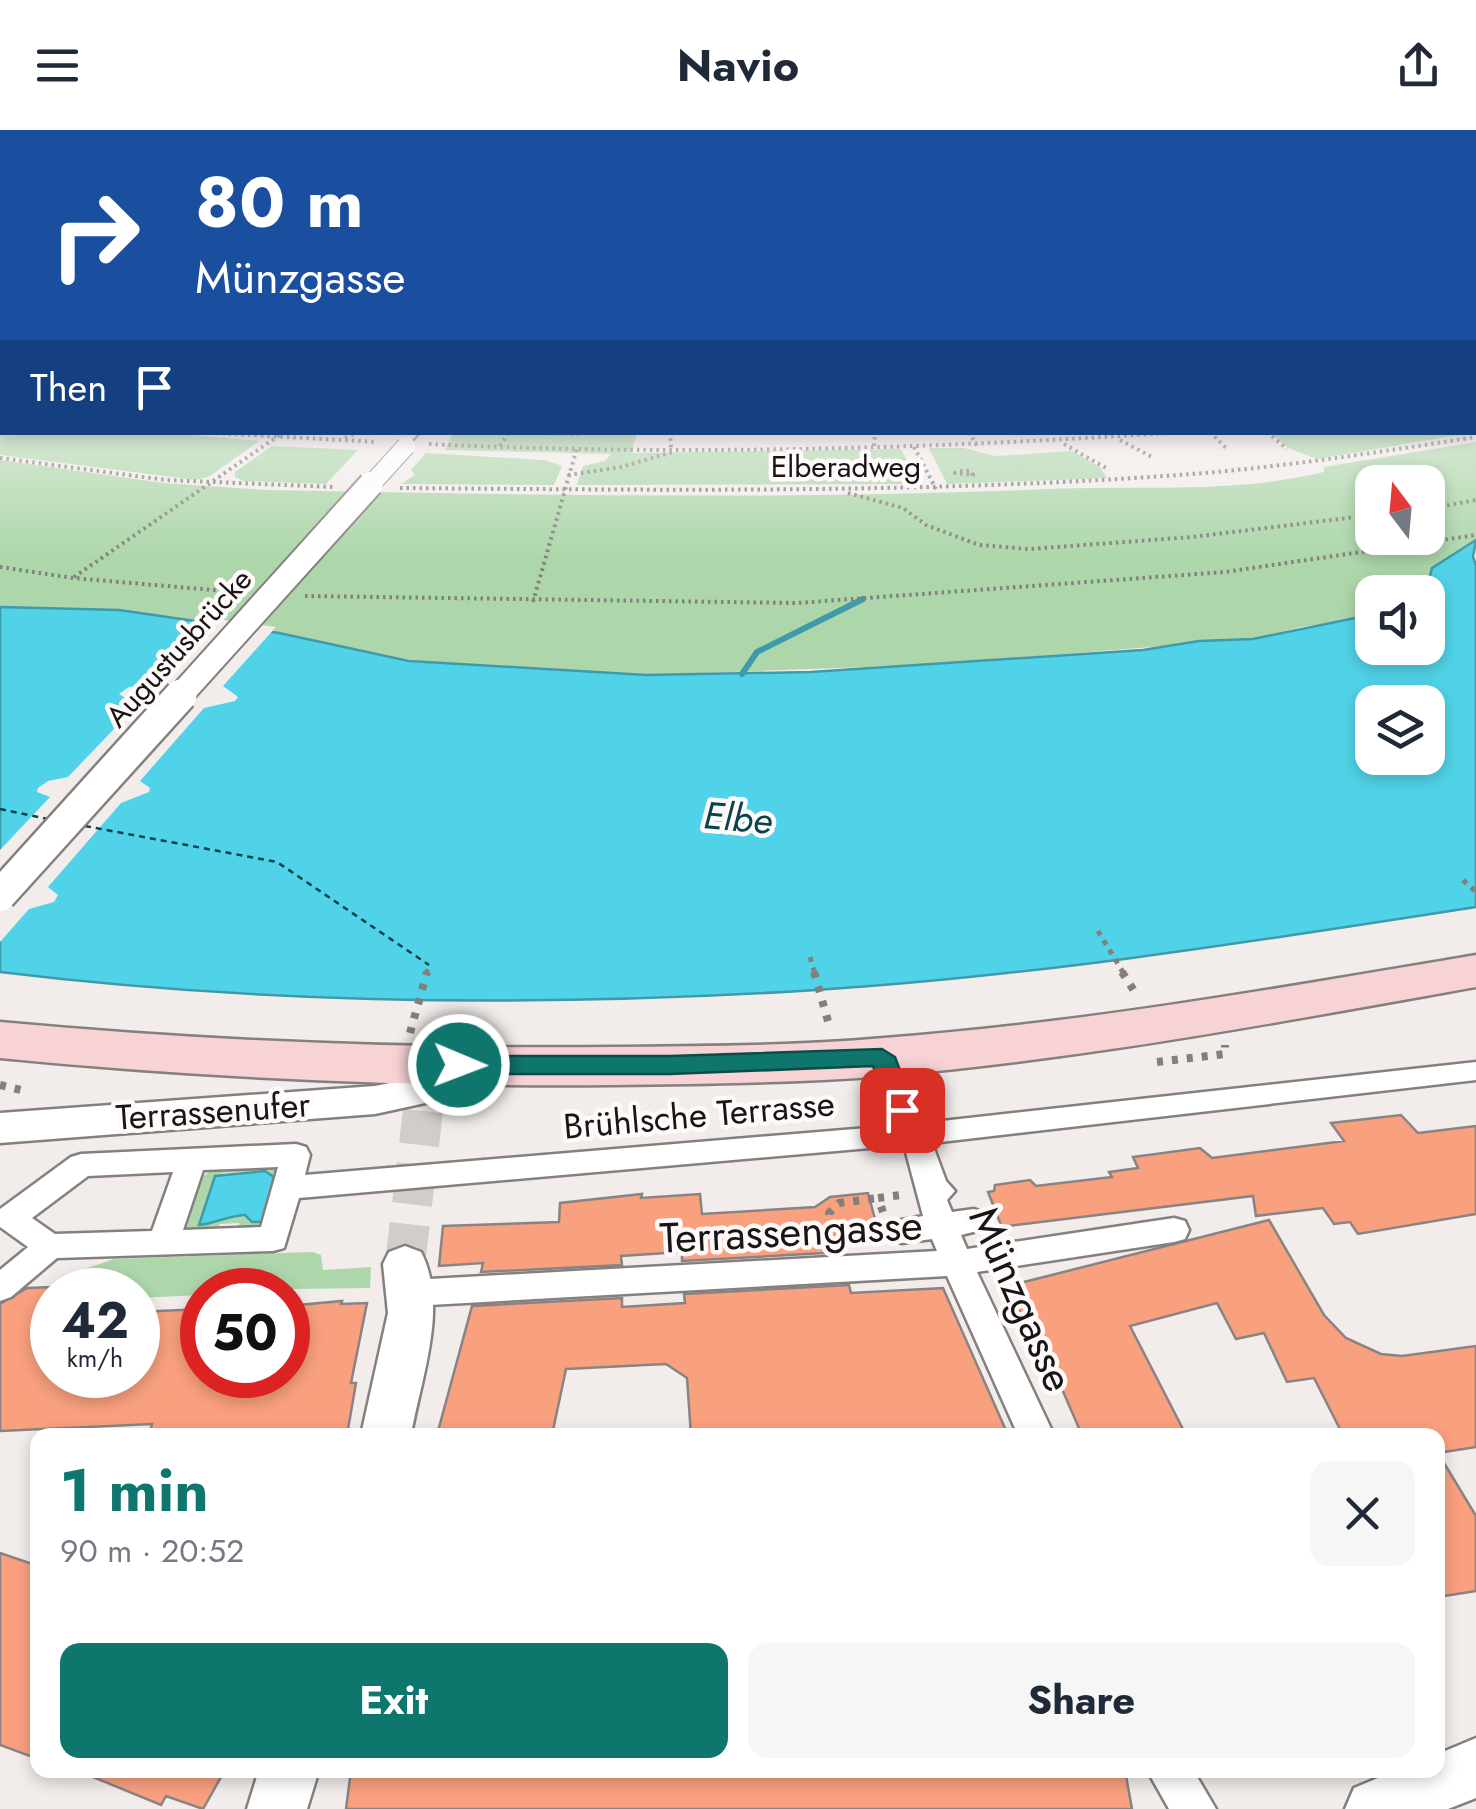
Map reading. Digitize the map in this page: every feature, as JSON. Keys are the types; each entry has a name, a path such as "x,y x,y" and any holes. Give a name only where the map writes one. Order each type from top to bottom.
{"main road":[{"path":"0,1040 422,1070 882,1057 1154,1024 1476,971"}],"street":[{"name":"Augustusbrücke","path":"0,894 410,441"},
{"name":"Terrassenufer","path":"0,1128 375,1100 422,1070"},
{"name":"Brühlsche Terrasse","path":"286,1188 909,1122 1476,1071"},
{"name":"Münzgasse","path":"909,1122 940,1203 957,1263 1033,1428"},
{"path":"296,1154 286,1188 273,1239 50,1246 10,1218 81,1165 296,1154"},
{"path":"163,1243 192,1160"},
{"path":"902,1231 940,1203"},
{"name":"Terrassengasse","path":"408,1279 957,1263 1174,1230"},
{"path":"0,1288 50,1246"},
{"path":"387,1428 408,1279"},
{"path":"1375,1809 1476,1768"},
{"path":"277,1809 287,1778"},
{"path":"1173,1778 1194,1809"}],"lane":[{"name":"Münzgasse","path":"882,1057 909,1122"}],"path":[{"path":"349,440 355,435"},
{"path":"500,447 507,435"},
{"path":"576,446 580,435"},
{"path":"670,435 671,449"},
{"path":"874,446 875,435"},
{"path":"970,435 978,446"},
{"path":"72,578 279,436 500,447 684,449 978,446 1145,435"},
{"path":"1213,435 1227,450"},
{"path":"1271,435 1287,449"},
{"name":"Elberadweg","path":"386,488 936,490 1217,473 1318,463 1476,437"},
{"path":"1119,439 1152,457"},
{"path":"1062,443 1106,468"},
{"path":"533,602 563,488 579,451 576,446"},
{"path":"914,447 936,490"},
{"path":"568,476 684,449"},
{"path":"0,458 63,470 212,483 346,488"},
{"path":"842,491 903,508 926,525 979,545 1029,549 1192,537 1355,517"},
{"path":"1445,505 1476,500"},
{"path":"297,596 797,603 1225,572 1476,535"},
{"path":"0,567 72,578 243,592"},
{"path":"1463,880 1476,892"},
{"path":"1098,931 1140,1000"},
{"path":"810,956 832,1035"},
{"path":"422,1070 429,965"},
{"path":"1212,1056 1226,1054"},
{"path":"0,1085 25,1091"}],"green space":[{"path":"0,435 191,435 259,441 210,476 196,480 0,455"},
{"path":"452,435 636,435 631,453 901,449 919,484 577,485 583,466 605,461 611,454 445,450"},
{"path":"1272,435 1458,435 1317,459 1288,448"},
{"path":"1476,442 1476,540 1432,568 1430,575 1355,575 1355,619 1253,639 924,665 646,675 421,662 279,633 119,610 0,607 0,460 164,483 268,490 658,496 1220,486 1324,472 1324,467"},
{"path":"272,446 358,450 326,484 244,481 235,477 235,472"},
{"path":"929,448 964,448 995,456 1072,451 1100,467 1107,478 947,484"},
{"path":"426,453 544,460 562,466 554,485 401,484 415,475 411,470"},
{"path":"267,1163 280,1167 269,1229 240,1230 239,1223 220,1224 216,1232 185,1233 201,1178 214,1168","holes":["265,1171 274,1177 263,1222 229,1215 210,1224 222,1173"]},
{"path":"313,1252 321,1255 323,1270 371,1267 370,1288 310,1289 310,1268 180,1268 180,1296 160,1297 160,1268 88,1268 114,1259"}],"water":[{"name":"Elbe","path":"1476,540 1476,907 1064,967 899,984 714,995 510,1000 305,997 0,972 0,607 119,610 279,633 409,661 646,675 811,672 1143,650 1199,641 1253,639 1355,618 1355,665 1445,665 1445,575 1430,575 1432,568"},
{"path":"265,1171 274,1177 263,1222 252,1222 245,1215 199,1225 215,1176"}],"pier":[{"path":"203,617 276,627 223,686 238,697 235,701 204,708 140,781 150,788 149,792 121,803 48,887 58,895 54,902 29,909 0,942 0,850 50,797 37,792 38,788 48,781 68,777 137,705 119,694 129,687 156,684 213,623"}],"building":[{"path":"1401,1115 1418,1133 1476,1126 1476,1214 1358,1234 1350,1222 1334,1224 1323,1208 1256,1216 1253,1196 1008,1226 1001,1225 988,1192 994,1191 995,1185 1030,1180 1036,1186 1112,1177 1109,1172 1138,1168 1133,1157 1200,1148 1212,1158 1344,1141 1331,1123"},
{"path":"868,1193 879,1234 839,1238 842,1252 682,1261 682,1252 621,1256 622,1265 481,1272 483,1263 439,1266 443,1226 559,1222 560,1203 642,1194 641,1198 700,1194 702,1214 815,1207 830,1197"},
{"path":"1269,1220 1324,1315 1346,1338 1381,1354 1402,1356 1476,1346 1476,1447 1445,1452 1445,1428 1339,1428 1314,1378 1287,1382 1264,1333 1236,1339 1217,1303 1130,1326 1182,1428 1079,1428 1058,1380 1012,1298 1016,1297 1010,1288"},
{"path":"849,1285 851,1293 943,1288 1005,1428 691,1428 687,1378 666,1364 566,1369 553,1428 439,1428 472,1306 622,1298 622,1307 685,1303 684,1294"},
{"path":"30,1288 30,1398 160,1398 160,1311 180,1310 180,1398 310,1398 310,1304 367,1303 351,1383 356,1383 348,1428 151,1428 152,1424 0,1431 0,1304"},
{"path":"1445,1465 1476,1516 1476,1591 1445,1596"},
{"path":"0,1553 30,1563 30,1756 0,1745"},
{"path":"95,1778 220,1778 203,1809 166,1796 161,1805"},
{"path":"350,1778 1126,1778 1132,1809 346,1809"}],"waterway":[{"path":"742,674 757,652 863,599"}],"ferry route":[{"path":"0,809 48,819"},
{"path":"85,826 277,862 429,965"}],"tunnel":[{"path":"405,1264 423,1111"}],"tram line":[{"path":"0,901 418,435"}],"route":[{"path":"459,1065 670,1065 882,1057 902,1110"}]}
